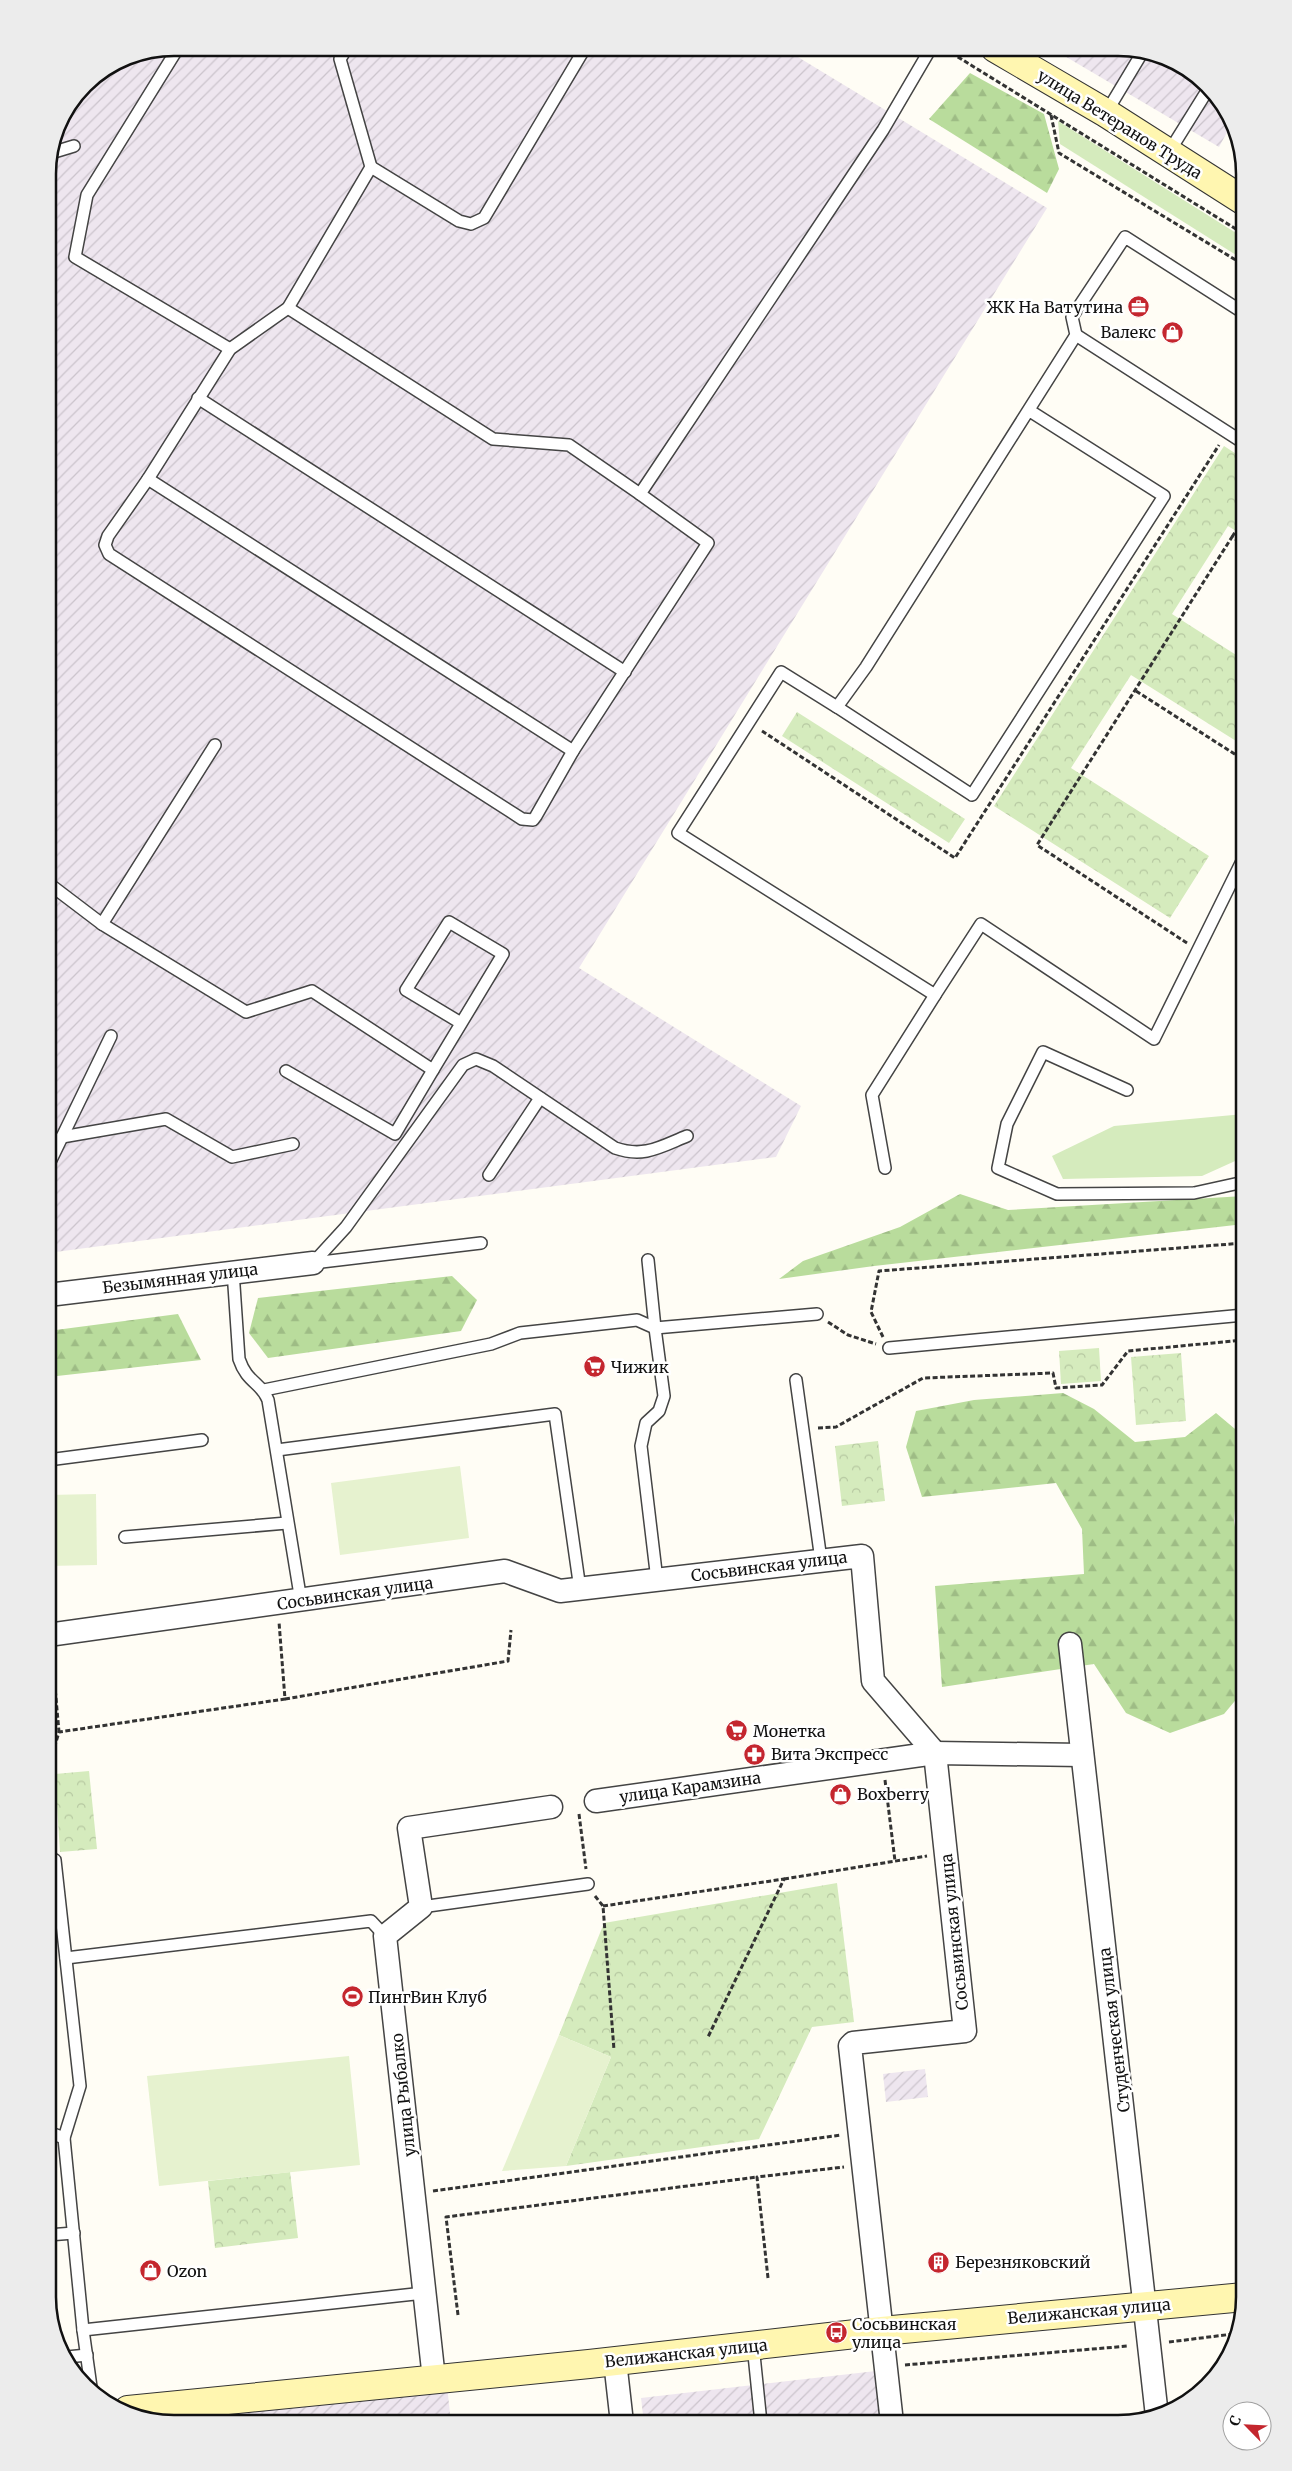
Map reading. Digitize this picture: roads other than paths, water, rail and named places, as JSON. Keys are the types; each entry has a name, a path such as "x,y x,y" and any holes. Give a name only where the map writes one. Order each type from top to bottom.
{"street":[{"name":"улица Ветеранов Труда","path":"1010,57 1106,113 1236,196"},
{"name":"Безымянная улица","path":"56,1293 313,1263"},
{"name":"Сосьвинская улица","path":"56,1634 505,1571 560,1591 862,1556 873,1681 935,1753 965,2031 854,2043 850,2046 891,2415"},
{"name":"Студенческая улица","path":"1070,1644 1156,2408"},
{"name":"улица Карамзина","path":"596,1801 935,1753 1082,1755"},
{"path":"385,1936 421,1907 409,1828 551,1807"},
{"name":"улица Рыбалко","path":"385,1936 434,2379"},
{"name":"Велижанская улица","path":"139,2409 615,2361 882,2331 1236,2298"},
{"path":"615,2361 621,2414"}],"lane":[{"path":"172,57 87,195 75,257 230,349"},
{"path":"341,57 340,59 371,167 459,220 471,224 484,218 580,57"},
{"path":"640,494 884,130 926,57"},
{"path":"1106,113 1139,59"},
{"path":"1169,152 1204,94"},
{"path":"59,151 74,146"},
{"path":"288,308 493,439 569,445 708,543 573,751 533,820 522,819 109,554 105,545 108,536 148,479 230,349 288,308 371,167"},
{"path":"838,707 866,667 1030,411 1076,335 1072,317 1125,236 1236,308"},
{"path":"1076,335 1236,438"},
{"path":"198,398 625,672"},
{"path":"934,995 678,833 781,672 838,707 972,796 1164,496 1030,411"},
{"path":"148,479 573,751"},
{"path":"102,924 215,746"},
{"path":"885,1168 872,1095 981,924 1154,1039 1236,873"},
{"path":"57,890 102,924 246,1012 312,991 433,1070"},
{"path":"286,1071 395,1134 462,1023 503,954 449,922 406,990 462,1023"},
{"path":"57,1148 111,1036"},
{"path":"1127,1090 1043,1052 1007,1124 998,1168 1056,1194 1194,1193 1236,1184"},
{"path":"313,1263 346,1227 463,1065 476,1059 492,1066 615,1148 629,1153 644,1154 688,1136"},
{"path":"489,1174 540,1098"},
{"path":"62,1137 166,1120 232,1157 293,1144"},
{"path":"313,1263 481,1242"},
{"path":"648,1260 664,1396 659,1412 646,1423 641,1446 657,1580"},
{"path":"233,1271 239,1359 243,1372 252,1383 264,1390 491,1344 520,1333 638,1320 655,1328 817,1314"},
{"path":"889,1348 1236,1316"},
{"path":"796,1380 821,1560"},
{"path":"264,1390 277,1450 287,1523 301,1601"},
{"path":"277,1450 555,1414 580,1589"},
{"path":"56,1459 202,1440"},
{"path":"125,1538 287,1523"},
{"path":"56,1871 80,2086 64,2138 83,2330 90,2379"},
{"path":"421,1907 588,1884"},
{"path":"66,1958 372,1921 385,1936"},
{"path":"56,2135 64,2138"},
{"path":"56,2234 74,2233"},
{"path":"83,2330 424,2293"},
{"path":"752,2345 760,2415"},
{"path":"73,2357 87,2355"}],"place":[{"name":"ЖК На Ватутина","path":"1139,307"},
{"name":"Валекс","path":"1172,332"},
{"name":"Чижик","path":"595,1367"},
{"name":"Монетка","path":"737,1731"},
{"name":"Вита Экспресс","path":"755,1754"},
{"name":"Boxberry","path":"841,1794"},
{"name":"ПингВин Клуб","path":"352,1997"},
{"name":"Березняковский","path":"939,2262"},
{"name":"Ozon","path":"151,2271"},
{"name":"Сосьвинская улица","path":"836,2333"}]}
